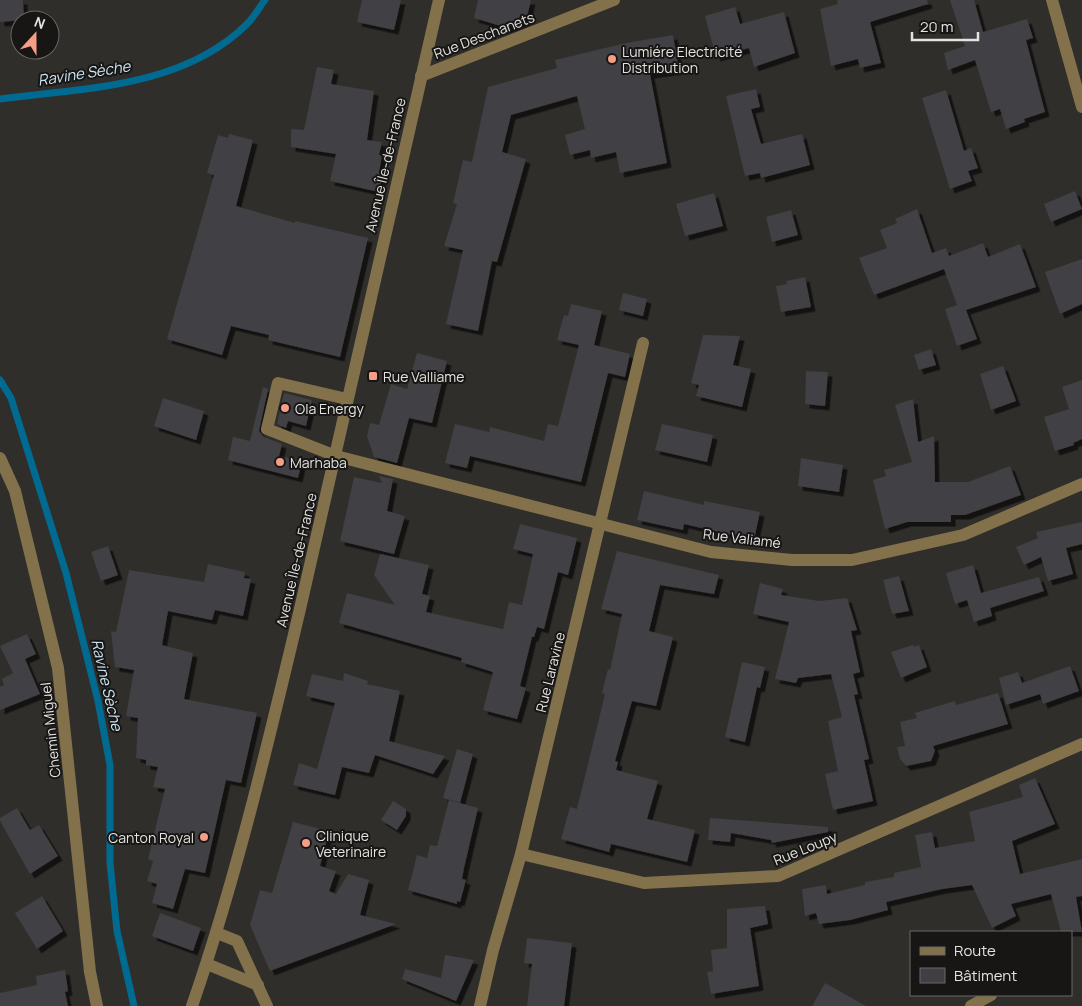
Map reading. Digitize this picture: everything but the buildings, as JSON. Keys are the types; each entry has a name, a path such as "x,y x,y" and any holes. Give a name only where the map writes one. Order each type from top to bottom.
{"street":[{"name":"Avenue Île-de-France","path":"192,1006 217,932 261,771 336,456 347,400 439,0"},
{"name":"Rue Deschanets","path":"421,76 614,0"},
{"path":"1052,0 1082,107"},
{"name":"Rue Laravine","path":"480,1006 493,950 521,854 643,344"},
{"name":"Rue Valiamé","path":"347,400 278,383 267,429 336,456 601,522 711,552 792,560 852,560 963,535 1082,484"},
{"name":"Chemin Miguel","path":"0,458 15,491 58,668 90,972 97,1006"},
{"name":"Rue Loupy","path":"521,854 644,883 778,876 1082,744"},
{"path":"217,932 237,941 267,1006"},
{"path":"206,964 258,985"},
{"path":"971,1006 992,996"}],"waterway":[{"name":"Ravine Sèche","path":"0,99 98,87 163,73 193,61 221,45 247,24 265,0"},
{"name":"Ravine Sèche","path":"0,380 11,398 66,573 98,701 110,765 110,863 117,931 134,1006"}],"place":[{"name":"Lumiére Electricité Distribution","path":"612,59"},
{"name":"Rue Valliame","path":"373,376"},
{"name":"Ola Energy","path":"285,408"},
{"name":"Marhaba","path":"280,462"},
{"name":"Canton Royal","path":"204,837"},
{"name":"Clinique Veterinaire","path":"306,843"}]}
